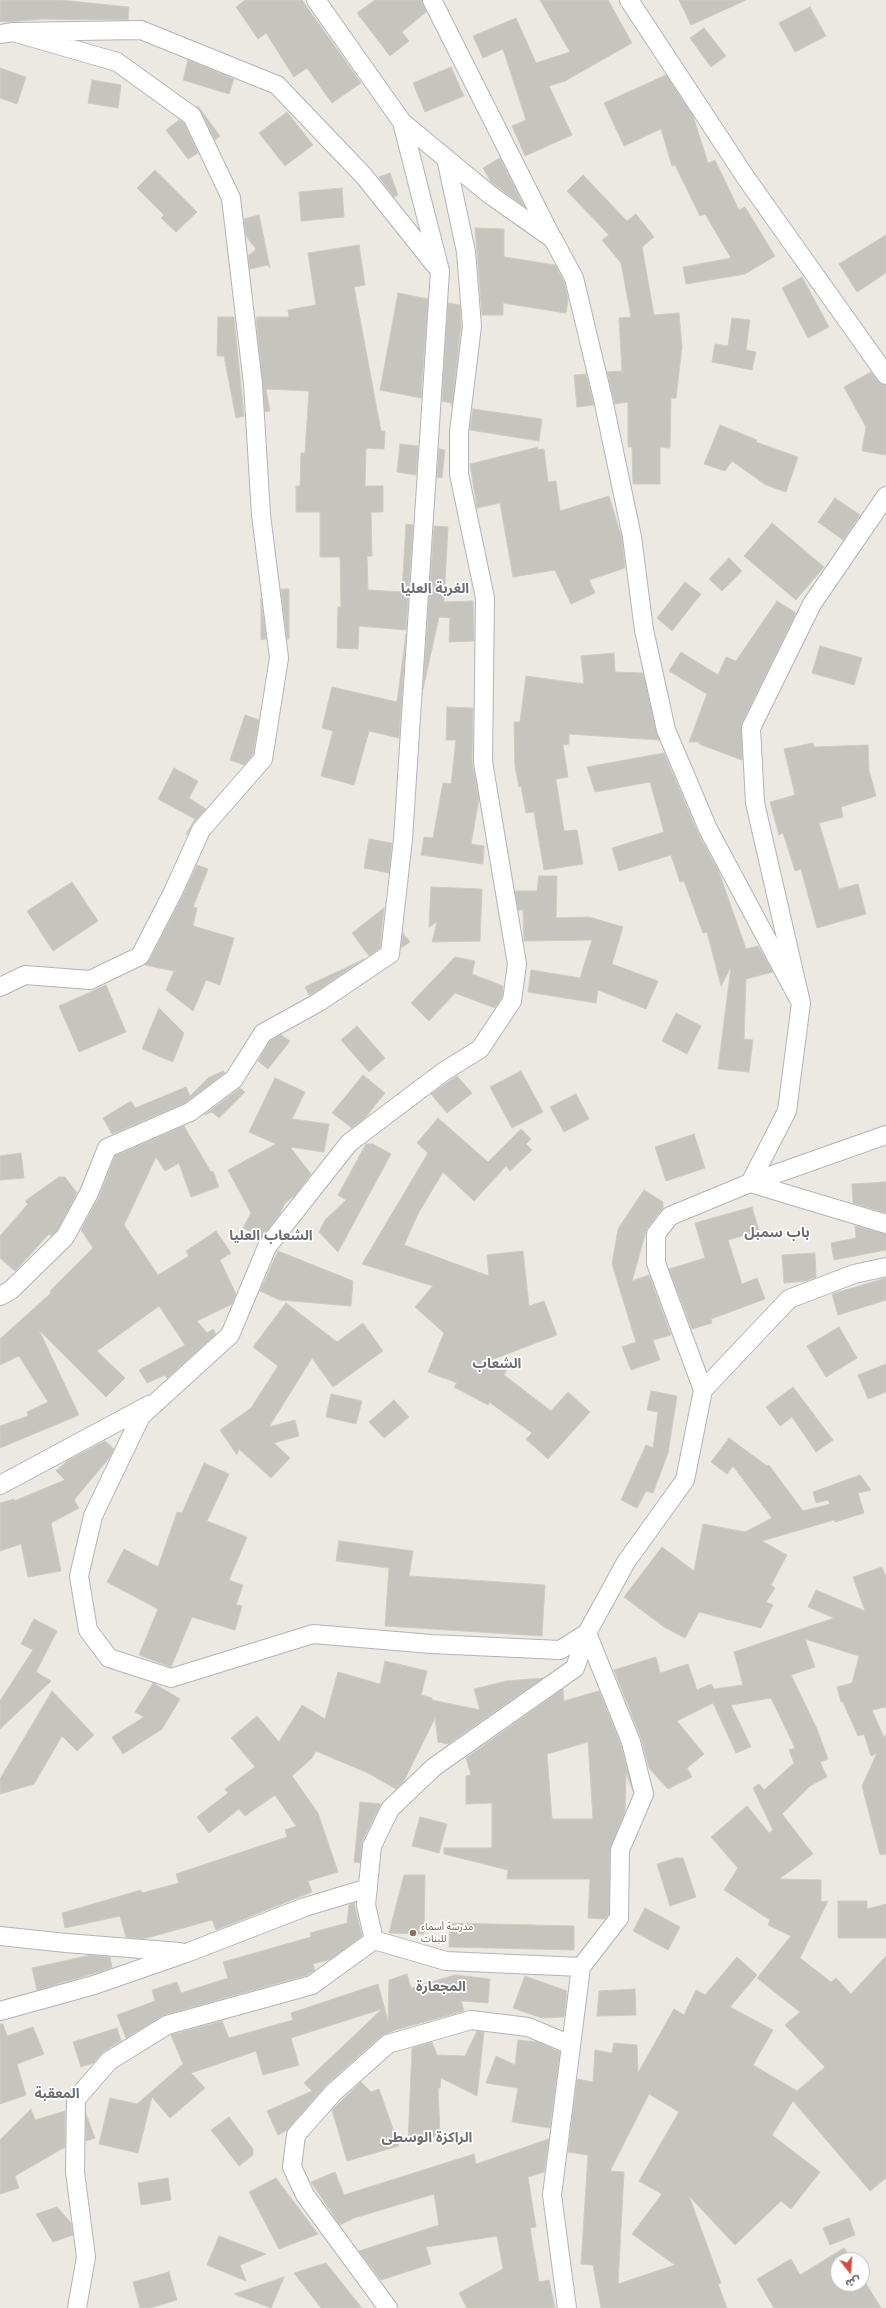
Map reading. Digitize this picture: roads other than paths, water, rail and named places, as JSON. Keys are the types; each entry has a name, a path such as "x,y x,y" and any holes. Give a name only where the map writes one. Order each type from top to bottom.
{"street":[{"path":"316,0 402,122 489,194 553,239"},
{"path":"432,0 574,278 603,399 632,537 644,630 666,730 708,828 801,1003"},
{"path":"629,0 746,178 886,375"},
{"path":"6,33 141,30 277,85 364,176 440,271"},
{"path":"0,987 25,975 90,980 140,956 173,892 201,830 263,758 279,658 261,515 252,384 231,198 192,116 117,62 6,33"},
{"path":"0,1296 11,1290 65,1237 89,1193 107,1148 190,1112 234,1079 263,1033 319,1002 390,954 403,839 440,271 402,122"},
{"path":"446,158 466,252 472,326 458,432 459,474 486,598 483,762 517,964 512,1001 480,1049 443,1072 349,1142 267,1247 230,1335 142,1416 93,1516 79,1576 88,1630 109,1658 171,1678 314,1634 431,1644 560,1650 587,1633"},
{"path":"750,1183 787,1111 801,1003 755,803 751,728 812,604 886,496"},
{"path":"374,1940 366,1905 372,1846 390,1809 434,1767 575,1668 587,1633 626,1562 685,1480 703,1390 656,1263 656,1234 670,1216 750,1183 886,1135"},
{"path":"750,1183 886,1224"},
{"path":"703,1390 789,1299 854,1274 886,1267"},
{"path":"0,1485 162,1398"},
{"path":"567,2308 552,2195 581,1967 619,1918 620,1850 644,1794 631,1742 587,1633"},
{"path":"0,2011 94,1984 189,1952 305,1907 368,1888"},
{"path":"0,1936 66,1944 189,1952"},
{"path":"374,1940 446,1961 581,1967"},
{"path":"77,2308 86,2257 74,2172 76,2099 108,2062 167,2026 312,1985 374,1940"},
{"path":"388,2308 305,2194 292,2166 296,2135 334,2092 388,2044 471,2020 528,2027 571,2045"}],"place":[{"name":"مدرسة أسماء للبنات","path":"413,1933"}],"district":[{"name":"الغربة العليا","path":"435,589"},
{"name":"باب سمبل","path":"777,1233"},
{"name":"الشعاب العليا","path":"271,1236"},
{"name":"الشعاب","path":"497,1364"},
{"name":"المجعارة","path":"441,1987"},
{"name":"المعقبة","path":"57,2094"},
{"name":"الراكزة الوسطى","path":"427,2138"}]}
